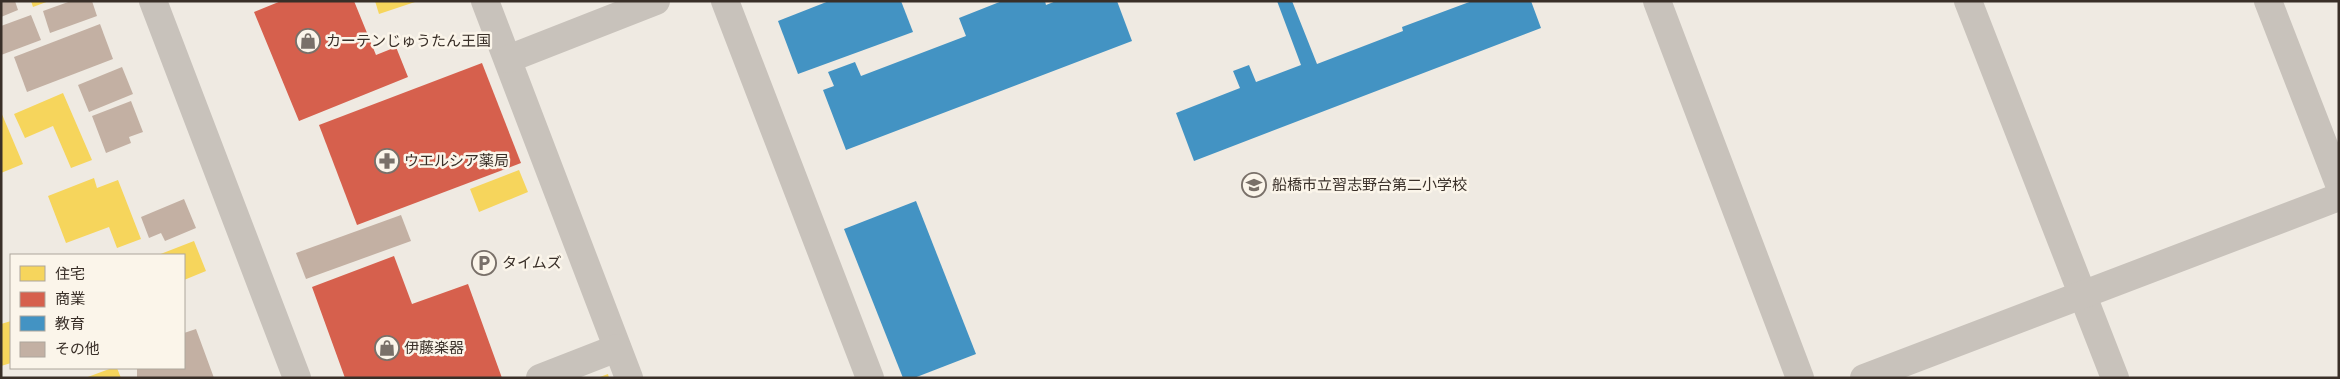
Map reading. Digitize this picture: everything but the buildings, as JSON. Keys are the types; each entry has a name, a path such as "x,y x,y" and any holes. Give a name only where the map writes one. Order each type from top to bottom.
{"street":[{"path":"153,1 297,378"},
{"path":"485,1 629,378"},
{"path":"508,59 656,1"},
{"path":"724,1 870,378"},
{"path":"1656,1 1800,378"},
{"path":"1968,1 2115,378"},
{"path":"2268,1 2339,184"},
{"path":"1864,378 2339,197"},
{"path":"540,378 617,348"}],"place":[{"name":"カーテンじゅうたん王国","path":"308,41"},
{"name":"ウエルシア薬局","path":"387,161"},
{"name":"船橋市立習志野台第二小学校","path":"1254,185"},
{"name":"タイムズ","path":"484,263"},
{"name":"伊藤楽器","path":"387,348"}]}
